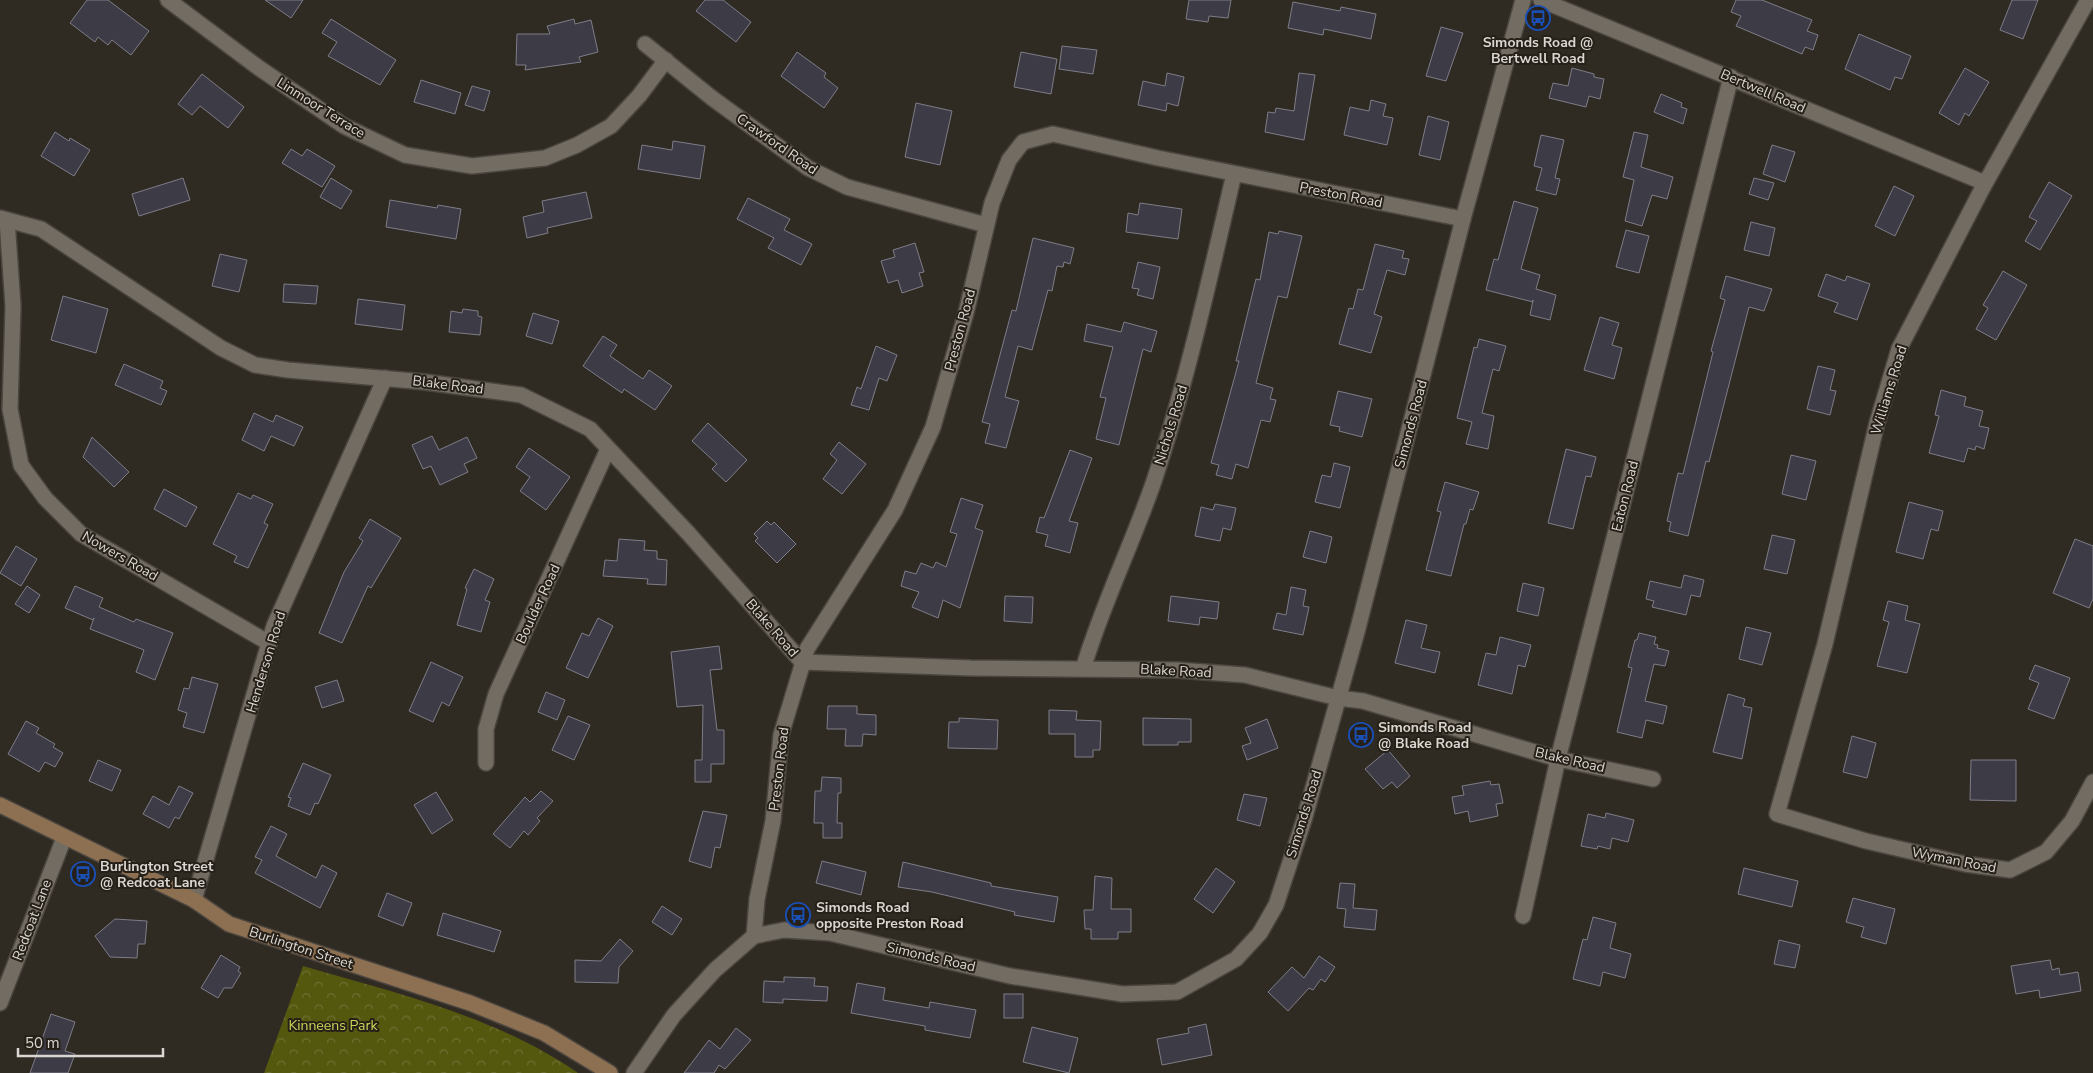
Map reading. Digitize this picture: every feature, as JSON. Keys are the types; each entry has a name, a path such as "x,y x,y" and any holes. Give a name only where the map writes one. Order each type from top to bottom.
{"main road":[{"name":"Burlington Street","path":"0,805 194,900 229,924 470,1003 544,1033 610,1073"}],"street":[{"name":"Linmoor Terrace","path":"168,0 259,68 344,126 405,155 472,166 545,158 577,146 611,126 639,96 666,60"},
{"name":"Simonds Road","path":"754,936 784,930 830,933 1010,976 1122,994 1177,992 1236,959 1260,933 1276,905 1304,820 1357,632 1523,0"},
{"name":"Bertwell Road","path":"1541,0 1985,183"},
{"name":"Williams Road","path":"1778,814 1825,644 1877,423 1899,349 1985,183 2088,0"},
{"name":"Crawford Road","path":"645,44 712,98 808,168 847,187 986,225"},
{"name":"Eaton Road","path":"1523,916 1558,759 1731,77"},
{"name":"Preston Road","path":"754,936 757,899 773,820 781,735 802,662 807,649 895,510 932,427 966,313 992,203 1009,160 1023,142 1053,134 1234,174 1464,219"},
{"name":"Nichols Road","path":"1083,669 1097,623 1119,574 1153,482 1183,388 1234,174"},
{"name":"Blake Road","path":"4,219 41,230 222,348 255,365 288,370 385,378 521,395 590,430 689,534 802,662 1177,670 1244,675 1338,698 1363,701 1558,759 1653,778"},
{"name":"Nowers Road","path":"4,219 13,306 10,409 22,464 45,498 81,534 269,643"},
{"name":"Henderson Road","path":"194,900 274,626 385,378"},
{"name":"Boulder Road","path":"486,764 486,729 496,694 608,449"},
{"name":"Wyman Road","path":"1778,814 1866,841 1965,864 2010,870 2046,852 2072,821 2093,782"},
{"name":"Redcoat Lane","path":"0,1003 64,838"},
{"path":"634,1073 674,1015 716,970 754,936"}],"green space":[{"name":"Kinneens Park","path":"303,966 410,997 480,1022 514,1036 547,1053 578,1073 264,1073"}],"building":[{"path":"87,0 108,0 149,31 131,55 112,40 108,45 98,37 95,42 70,23"},
{"path":"265,0 303,0 291,18"},
{"path":"705,0 723,0 751,22 736,42 696,11"},
{"path":"1189,0 1231,0 1228,18 1209,16 1208,22 1186,19"},
{"path":"1736,0 1762,0 1812,20 1807,31 1818,35 1813,50 1805,47 1802,54 1736,26 1741,16 1731,12"},
{"path":"2012,0 2038,0 2023,39 2000,30"},
{"path":"1293,2 1340,11 1341,7 1376,14 1371,39 1324,29 1323,35 1288,28"},
{"path":"331,19 396,60 380,85 328,56 337,42 322,33"},
{"path":"574,19 575,24 591,20 598,52 579,57 581,62 525,70 526,65 516,65 517,34 550,34 547,26"},
{"path":"1441,27 1463,33 1446,81 1426,76"},
{"path":"1859,34 1911,56 1902,79 1895,77 1890,90 1845,69"},
{"path":"1062,46 1097,50 1093,74 1059,69"},
{"path":"797,52 826,73 824,77 838,88 824,108 781,76"},
{"path":"1021,52 1057,59 1051,94 1014,87"},
{"path":"1572,68 1604,79 1600,99 1589,96 1586,107 1549,98 1553,83 1568,86"},
{"path":"1965,68 1989,82 1969,116 1965,113 1959,125 1939,113"},
{"path":"1167,73 1184,77 1178,106 1167,103 1166,111 1138,105 1143,81 1165,86"},
{"path":"1299,73 1315,75 1304,140 1265,132 1268,112 1275,113 1276,108 1294,111"},
{"path":"202,74 244,107 228,128 200,106 192,115 178,104"},
{"path":"421,80 461,93 455,114 414,102"},
{"path":"472,86 490,91 484,111 465,105"},
{"path":"1661,94 1682,103 1681,107 1687,109 1683,124 1654,112"},
{"path":"1371,100 1386,104 1383,116 1393,118 1387,145 1344,135 1350,107 1369,111"},
{"path":"916,103 952,111 940,165 905,157"},
{"path":"1428,116 1449,122 1440,160 1419,155"},
{"path":"55,132 69,141 70,138 90,150 74,176 41,156"},
{"path":"1634,132 1648,135 1641,167 1673,177 1667,199 1652,195 1642,226 1625,221 1634,180 1623,177"},
{"path":"1541,135 1564,140 1555,178 1560,179 1556,195 1536,190 1542,168 1534,166"},
{"path":"673,141 705,146 700,179 638,169 642,145 672,150"},
{"path":"1772,145 1795,152 1785,182 1763,174"},
{"path":"291,149 302,156 307,149 335,166 322,187 282,163"},
{"path":"183,178 190,200 139,216 132,194"},
{"path":"331,178 352,191 341,209 320,197"},
{"path":"1754,178 1774,183 1768,200 1749,194"},
{"path":"2049,182 2072,196 2040,250 2025,241 2037,221 2029,217"},
{"path":"1894,186 1914,196 1895,236 1875,226"},
{"path":"586,192 592,218 547,228 548,233 527,238 523,217 544,212 542,201"},
{"path":"748,198 790,219 784,230 812,244 801,265 768,248 774,238 737,219"},
{"path":"390,200 437,208 438,205 461,209 456,239 386,227"},
{"path":"1514,201 1538,208 1521,269 1540,275 1536,289 1556,295 1550,320 1530,315 1533,302 1486,290 1494,259 1498,260"},
{"path":"1140,203 1182,209 1178,239 1126,232 1128,213 1138,215"},
{"path":"1751,222 1775,228 1769,256 1744,250"},
{"path":"1626,230 1649,236 1639,273 1616,267"},
{"path":"1279,231 1302,236 1287,298 1278,296 1256,383 1273,388 1270,399 1276,400 1270,422 1261,420 1248,468 1236,464 1232,479 1216,475 1219,465 1211,463 1239,361 1236,361 1256,279 1260,280 1269,232 1278,234"},
{"path":"1033,238 1074,248 1070,264 1064,262 1063,267 1057,266 1052,291 1048,290 1032,350 1018,346 1005,397 1019,401 1006,448 985,443 990,424 982,422 1012,310 1016,311"},
{"path":"915,243 924,272 919,273 923,286 902,293 898,280 888,283 881,261 895,257 893,250"},
{"path":"1375,244 1404,251 1402,258 1409,259 1405,275 1387,270 1374,314 1382,317 1371,353 1339,344 1349,308 1353,309 1358,289 1363,290"},
{"path":"220,254 247,260 239,292 212,286"},
{"path":"1138,262 1160,267 1153,299 1137,295 1139,289 1132,288"},
{"path":"2003,271 2027,285 1996,340 1976,329 1988,308 1983,305"},
{"path":"1826,274 1845,281 1847,276 1870,284 1857,320 1834,312 1838,303 1818,296"},
{"path":"1726,276 1772,289 1764,311 1749,307 1709,462 1706,461 1688,536 1669,531 1671,522 1667,521 1678,473 1683,474 1713,352 1711,351 1725,300 1720,298"},
{"path":"284,284 318,286 316,304 283,302"},
{"path":"63,296 108,309 96,353 51,340"},
{"path":"358,299 405,305 402,330 355,324"},
{"path":"463,309 478,311 478,316 482,317 480,335 449,332 451,311 462,313"},
{"path":"533,313 559,321 552,344 526,336"},
{"path":"1600,317 1619,323 1612,345 1622,348 1614,379 1584,370"},
{"path":"1124,322 1157,331 1151,352 1143,349 1119,445 1096,439 1106,398 1100,397 1113,347 1084,341 1087,324 1121,332"},
{"path":"603,336 617,345 610,356 643,379 649,370 672,386 655,410 624,389 622,393 583,366"},
{"path":"1479,339 1506,346 1499,371 1493,369 1482,413 1494,416 1488,449 1466,444 1472,422 1457,418 1474,347 1477,348"},
{"path":"876,346 897,355 887,381 879,378 869,410 851,405 857,387 861,389"},
{"path":"124,364 163,381 160,388 167,391 161,405 115,385"},
{"path":"1818,366 1835,370 1830,390 1836,391 1830,415 1807,409"},
{"path":"1941,390 1966,397 1964,406 1983,411 1979,426 1989,428 1984,449 1976,446 1975,450 1968,448 1964,462 1929,453 1939,416 1935,415"},
{"path":"1338,391 1372,399 1362,437 1339,431 1340,427 1330,425"},
{"path":"254,413 273,422 276,415 303,427 294,446 271,436 264,451 242,440"},
{"path":"708,423 747,460 726,482 712,469 717,464 692,441"},
{"path":"432,436 439,450 467,437 477,458 464,464 468,472 440,485 431,466 423,469 412,445"},
{"path":"92,437 129,472 114,487 83,457"},
{"path":"839,442 866,464 842,494 823,479 837,460 830,454"},
{"path":"529,448 570,477 546,510 520,491 530,477 516,467"},
{"path":"1566,449 1596,457 1591,477 1586,476 1573,529 1548,523"},
{"path":"1070,450 1092,458 1069,521 1078,523 1070,553 1045,546 1048,535 1036,532 1040,517 1044,518"},
{"path":"1791,455 1816,461 1806,500 1782,494"},
{"path":"1334,463 1350,467 1340,508 1315,502 1322,475 1331,477"},
{"path":"1445,482 1479,492 1473,510 1470,509 1466,524 1464,524 1451,576 1426,570 1441,512 1437,511"},
{"path":"164,489 197,507 186,527 154,509"},
{"path":"238,493 251,499 253,495 273,504 264,523 268,525 248,568 234,562 237,556 213,544"},
{"path":"961,498 983,505 975,528 983,531 960,608 943,600 938,618 912,607 919,592 901,586 905,571 916,574 921,563 933,568 936,562 946,567 957,534 950,532"},
{"path":"1909,502 1943,511 1938,531 1931,529 1923,559 1896,552"},
{"path":"1215,504 1236,508 1231,530 1223,528 1220,541 1195,536 1201,507 1213,510"},
{"path":"370,519 401,538 371,588 368,586 342,643 319,633 344,572 363,541 359,538"},
{"path":"767,521 771,525 774,522 796,544 777,563 755,541 758,538 754,534"},
{"path":"1310,531 1332,537 1326,563 1303,557"},
{"path":"1772,535 1795,540 1787,574 1764,569"},
{"path":"619,539 645,541 644,550 657,551 657,559 667,560 666,585 647,584 648,579 603,576 605,560 617,561"},
{"path":"2075,539 2093,546 2093,599 2089,608 2053,593"},
{"path":"16,546 37,559 21,586 0,573"},
{"path":"474,569 494,579 485,600 490,602 481,632 457,625 467,589 465,588"},
{"path":"1684,575 1704,580 1700,597 1691,595 1686,615 1652,607 1654,601 1646,599 1650,581 1681,588"},
{"path":"1523,583 1544,588 1538,616 1517,611"},
{"path":"27,586 40,595 29,613 15,604"},
{"path":"75,586 103,598 99,607 134,622 136,619 173,633 155,680 136,672 144,650 90,629 94,618 93,620 65,608"},
{"path":"1291,587 1306,590 1303,606 1309,607 1303,635 1273,629 1277,613 1286,615"},
{"path":"1005,596 1033,597 1032,623 1004,621"},
{"path":"1171,596 1219,602 1217,619 1200,617 1199,625 1168,621"},
{"path":"1888,601 1908,606 1905,620 1920,624 1907,673 1877,666 1889,622 1883,620"},
{"path":"598,618 613,626 588,678 566,668 582,633 589,636"},
{"path":"1406,620 1427,625 1421,648 1440,652 1435,673 1395,663"},
{"path":"1746,627 1771,633 1762,665 1739,659"},
{"path":"1639,633 1656,637 1654,644 1658,645 1657,648 1669,651 1665,666 1654,664 1645,701 1667,706 1663,724 1646,720 1642,738 1617,732 1632,668 1628,667 1635,640 1637,640"},
{"path":"1500,637 1531,645 1525,667 1518,665 1512,694 1478,685 1486,653 1496,655"},
{"path":"719,646 722,669 710,670 717,730 724,730 724,764 711,764 711,782 695,782 695,760 702,760 703,705 677,707 671,652"},
{"path":"431,662 463,677 449,706 442,702 433,722 409,711"},
{"path":"2035,665 2070,678 2054,719 2028,709 2039,683 2029,679"},
{"path":"192,677 218,684 204,733 183,727 187,713 178,710 184,688 189,689"},
{"path":"337,680 344,701 322,708 315,687"},
{"path":"546,692 565,700 557,720 538,712"},
{"path":"1728,694 1745,699 1743,706 1752,708 1742,759 1713,752"},
{"path":"828,706 857,706 857,714 876,715 876,735 863,734 862,746 845,746 846,729 827,729"},
{"path":"1049,710 1077,711 1076,720 1101,721 1100,750 1093,750 1093,757 1075,757 1075,734 1049,734"},
{"path":"568,716 590,725 574,760 552,750"},
{"path":"959,718 998,720 997,749 948,748 949,722 959,722"},
{"path":"1143,718 1191,719 1191,742 1178,742 1178,745 1143,745"},
{"path":"1267,719 1278,748 1247,760 1242,746 1251,743 1245,728"},
{"path":"26,721 39,728 36,733 55,744 53,747 63,753 55,767 45,762 39,772 8,754"},
{"path":"1852,736 1876,743 1867,778 1843,772"},
{"path":"1388,750 1410,776 1397,788 1392,782 1383,789 1365,769"},
{"path":"98,760 121,770 112,791 89,781"},
{"path":"1971,760 2016,760 2016,801 1970,800"},
{"path":"303,763 331,775 318,804 315,803 310,815 288,806 291,798 288,797"},
{"path":"822,777 841,778 841,793 838,793 837,823 842,823 842,838 823,838 823,823 814,823 815,791 821,791"},
{"path":"1490,781 1491,785 1499,784 1503,803 1496,804 1498,816 1470,822 1468,811 1455,814 1452,797 1464,795 1462,786"},
{"path":"179,786 193,793 179,819 175,817 169,828 143,814 153,796 169,805"},
{"path":"541,791 553,801 537,818 540,821 528,835 524,831 510,848 493,834 525,797 530,802"},
{"path":"436,792 453,820 432,834 414,805"},
{"path":"1244,794 1267,798 1260,826 1237,820"},
{"path":"703,811 727,815 720,848 715,847 711,868 689,861"},
{"path":"1606,813 1634,820 1628,842 1612,838 1610,849 1598,846 1597,849 1581,846 1588,814 1605,818"},
{"path":"271,826 287,834 276,856 316,878 322,865 337,873 320,908 255,873 262,860 255,857"},
{"path":"822,861 866,872 861,895 816,883"},
{"path":"903,862 991,883 991,886 1058,897 1054,922 1014,915 1015,912 932,892 898,887"},
{"path":"1216,868 1235,882 1213,913 1194,899"},
{"path":"1744,868 1798,881 1792,907 1738,894"},
{"path":"1095,876 1112,878 1111,909 1131,909 1131,932 1118,932 1118,939 1091,939 1091,929 1085,929 1084,910 1093,910"},
{"path":"1340,883 1355,884 1353,908 1377,910 1375,930 1344,927 1346,909 1337,908"},
{"path":"387,893 412,903 403,926 378,916"},
{"path":"1853,898 1895,909 1886,944 1861,937 1864,927 1846,922"},
{"path":"662,906 682,919 672,935 652,922"},
{"path":"443,913 501,931 494,952 437,935"},
{"path":"1593,917 1616,923 1610,948 1631,954 1625,978 1603,972 1600,986 1573,979 1583,939 1587,940"},
{"path":"115,919 147,921 145,944 138,944 137,958 110,957 95,936"},
{"path":"620,939 633,951 619,967 618,983 575,982 575,960 601,961"},
{"path":"1779,940 1800,945 1795,968 1774,964"},
{"path":"221,955 240,967 238,971 241,973 232,988 224,988 218,998 201,988"},
{"path":"1319,956 1335,967 1325,982 1321,979 1313,990 1309,988 1288,1011 1268,992 1292,967 1304,978"},
{"path":"2050,960 2052,970 2059,968 2060,975 2078,972 2081,991 2040,998 2039,990 2016,994 2011,966"},
{"path":"784,977 815,978 814,986 828,987 827,1001 783,999 783,1003 763,1002 764,981 784,982"},
{"path":"857,983 885,988 883,1000 929,1008 930,1002 976,1010 970,1038 925,1030 925,1026 851,1013"},
{"path":"1004,994 1023,994 1023,1018 1004,1018"},
{"path":"51,1014 75,1022 65,1051 75,1054 68,1073 30,1073"},
{"path":"1206,1024 1212,1055 1162,1065 1157,1039 1189,1033 1188,1028"},
{"path":"1032,1027 1078,1038 1069,1073 1023,1062"},
{"path":"736,1028 751,1040 725,1069 719,1065 714,1073 684,1073 709,1040 720,1049"}],"place":[{"name":"Simonds Road @ Bertwell Road","path":"1538,18"},
{"name":"Simonds Road @ Blake Road","path":"1361,735"},
{"name":"Burlington Street @ Redcoat Lane","path":"83,874"},
{"name":"Simonds Road opposite Preston Road","path":"798,915"}]}
